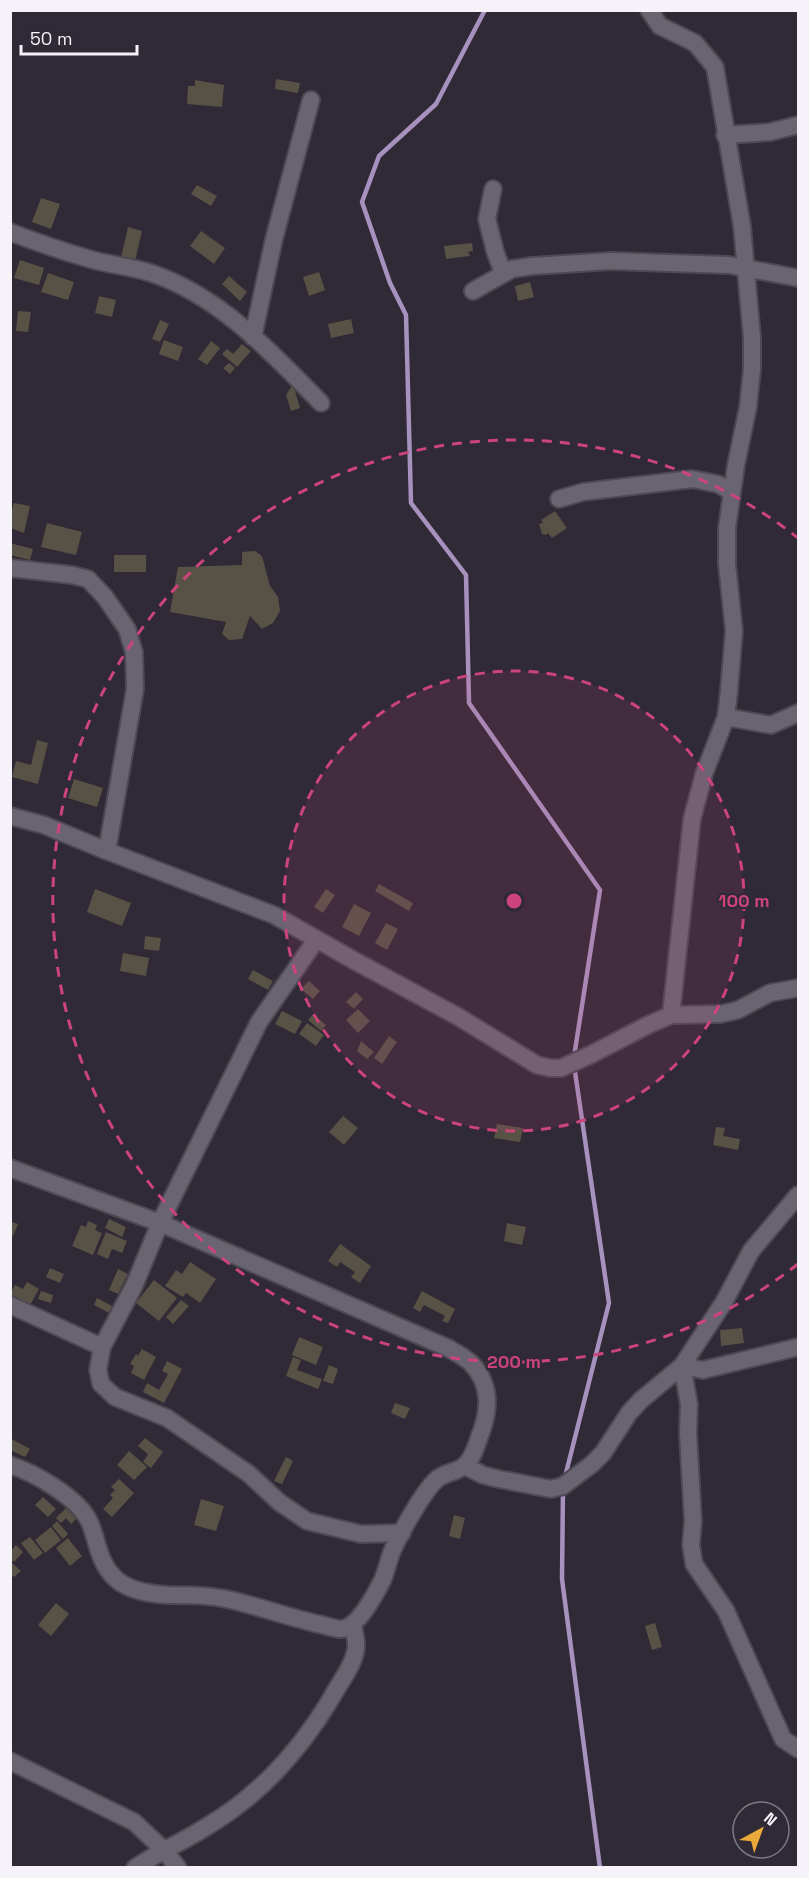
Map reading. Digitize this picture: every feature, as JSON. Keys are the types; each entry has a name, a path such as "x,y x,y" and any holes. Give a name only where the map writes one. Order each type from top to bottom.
{"street":[{"path":"649,10 660,26 694,43 715,67 736,189 752,338 748,407 727,528 727,555 734,631 726,717 704,774 692,819 671,1015"},
{"path":"253,337 274,239 311,100"},
{"path":"725,135 770,132 798,125"},
{"path":"493,189 487,219 503,273"},
{"path":"10,232 95,261 152,273 192,292 224,311 321,403"},
{"path":"472,291 503,273 532,266 610,261 719,264 798,278"},
{"path":"559,500 583,492 692,479 718,484 732,492"},
{"path":"10,568 88,579 105,597 127,629 134,652 135,688 107,851"},
{"path":"726,717 771,725 798,713"},
{"path":"10,816 44,825 274,915 457,1016 537,1065 550,1068 561,1068 671,1015 730,1012 770,993 798,988"},
{"path":"316,940 259,1022 160,1223 134,1286 102,1347 98,1370 101,1384 115,1397 167,1418 249,1474 279,1502 307,1521 361,1534 402,1533"},
{"path":"10,1168 160,1223 448,1348 470,1361 481,1376 488,1392 482,1433 474,1452 465,1466 437,1479 429,1488 393,1550 383,1579 365,1610 353,1625 341,1629 299,1620 229,1600 137,1590 113,1577 98,1547 89,1521 76,1505 53,1485 10,1465"},
{"path":"465,1466 483,1475 551,1489 563,1486 592,1464 603,1453 629,1413 682,1366 724,1302 751,1251 798,1195"},
{"path":"10,1305 102,1347"},
{"path":"682,1366 703,1370 798,1347"},
{"path":"682,1366 689,1404 688,1433 693,1512 691,1545 694,1564 726,1611 783,1739 798,1749"},
{"path":"135,1868 225,1815 285,1763 326,1706 351,1664 356,1647 353,1625"},
{"path":"10,1761 134,1822 164,1850 178,1868"}],"building":[{"path":"276,79 300,83 298,93 275,89"},
{"path":"195,80 224,85 222,107 187,104 188,86 195,86"},
{"path":"197,185 217,196 211,206 191,194"},
{"path":"41,198 60,204 51,229 32,222"},
{"path":"128,227 142,231 135,261 121,258"},
{"path":"201,231 225,248 214,264 190,246"},
{"path":"472,243 473,251 468,252 470,256 446,259 444,246"},
{"path":"20,260 44,268 39,285 14,278"},
{"path":"319,272 325,290 309,296 303,277"},
{"path":"48,273 74,282 68,300 41,292"},
{"path":"229,276 247,292 240,301 222,284"},
{"path":"530,282 534,297 518,301 515,286"},
{"path":"99,296 116,300 112,317 95,313"},
{"path":"18,311 31,312 28,332 16,331"},
{"path":"351,319 354,333 331,338 328,324"},
{"path":"160,320 169,324 160,342 152,339"},
{"path":"164,340 183,347 178,361 159,354"},
{"path":"211,341 220,348 207,365 198,359"},
{"path":"242,344 251,351 237,367 222,354 227,349 233,354"},
{"path":"229,363 235,368 230,374 223,368"},
{"path":"293,384 300,408 291,411 286,395"},
{"path":"14,503 30,506 24,533 10,528 10,515"},
{"path":"555,511 567,528 552,538 548,533 542,534 539,524 543,523 541,520"},
{"path":"47,523 82,532 76,555 41,547"},
{"path":"10,543 33,549 30,560 10,555"},
{"path":"255,551 262,556 270,586 278,597 280,611 273,623 262,629 250,616 242,639 229,640 222,634 226,622 170,612 178,567 242,565 242,552"},
{"path":"114,555 146,555 146,572 114,572"},
{"path":"37,740 48,743 38,784 12,777 16,761 31,765"},
{"path":"74,779 103,788 97,807 68,798"},
{"path":"379,884 413,903 409,911 375,891"},
{"path":"95,889 131,903 122,926 87,912"},
{"path":"326,889 335,895 323,913 314,907"},
{"path":"354,904 371,913 359,936 342,927"},
{"path":"386,923 398,929 387,950 375,943"},
{"path":"145,936 161,938 159,951 144,949"},
{"path":"123,953 149,958 146,976 120,971"},
{"path":"253,970 273,981 268,990 248,979"},
{"path":"309,981 320,991 313,999 301,989"},
{"path":"356,992 363,999 354,1009 346,1002"},
{"path":"358,1009 370,1021 358,1033 346,1020"},
{"path":"282,1011 302,1021 295,1034 275,1024"},
{"path":"313,1014 326,1025 321,1031 308,1020"},
{"path":"307,1023 324,1035 316,1046 299,1034"},
{"path":"389,1036 397,1042 382,1064 374,1058"},
{"path":"361,1041 374,1052 367,1059 357,1051"},
{"path":"343,1116 358,1128 344,1145 329,1132"},
{"path":"497,1124 523,1128 520,1142 494,1138"},
{"path":"716,1127 725,1128 723,1136 740,1139 738,1150 713,1145"},
{"path":"109,1219 126,1227 122,1237 105,1228"},
{"path":"88,1221 97,1225 95,1230 102,1233 93,1255 72,1246 81,1225 86,1227"},
{"path":"12,1222 18,1224 13,1236 10,1235"},
{"path":"507,1223 526,1227 522,1245 504,1241"},
{"path":"106,1232 127,1241 122,1253 112,1249 108,1259 97,1254"},
{"path":"340,1244 371,1266 360,1283 351,1277 355,1272 340,1262 337,1267 328,1261"},
{"path":"190,1262 216,1279 200,1303 186,1293 183,1297 165,1286 176,1270 182,1274"},
{"path":"50,1268 64,1274 60,1283 46,1277"},
{"path":"118,1269 128,1274 118,1294 109,1290"},
{"path":"154,1280 177,1298 159,1321 136,1303"},
{"path":"27,1282 39,1289 29,1307 10,1298 15,1285 23,1289"},
{"path":"41,1291 53,1295 51,1303 38,1299"},
{"path":"422,1291 455,1309 448,1323 442,1321 445,1316 424,1305 420,1312 413,1308"},
{"path":"97,1298 112,1306 109,1313 94,1305"},
{"path":"181,1300 189,1306 173,1324 166,1317"},
{"path":"742,1328 744,1343 721,1346 720,1330"},
{"path":"299,1337 323,1347 316,1365 292,1355"},
{"path":"142,1349 156,1357 144,1380 131,1373 134,1366 130,1364"},
{"path":"293,1357 301,1360 297,1370 322,1379 318,1389 286,1376"},
{"path":"167,1361 182,1369 164,1403 143,1392 147,1383 159,1390 168,1374 162,1371"},
{"path":"329,1365 338,1369 333,1384 323,1381"},
{"path":"395,1403 410,1408 405,1419 391,1413"},
{"path":"10,1438 30,1449 25,1457 10,1450"},
{"path":"145,1438 163,1452 151,1468 143,1462 148,1454 138,1446"},
{"path":"129,1451 147,1467 134,1480 117,1465"},
{"path":"286,1457 293,1461 282,1484 274,1481"},
{"path":"119,1479 134,1493 112,1517 103,1509 113,1498 110,1495 115,1490 111,1487"},
{"path":"43,1497 56,1509 48,1517 35,1505"},
{"path":"201,1499 224,1506 216,1531 194,1525"},
{"path":"66,1508 76,1519 71,1524 66,1518 61,1523 56,1518"},
{"path":"454,1515 465,1518 460,1539 449,1536"},
{"path":"57,1521 68,1534 63,1539 52,1526"},
{"path":"51,1527 61,1540 45,1553 35,1540"},
{"path":"30,1537 43,1553 34,1560 21,1543"},
{"path":"68,1538 82,1556 70,1566 56,1548"},
{"path":"16,1545 23,1552 14,1562 10,1559 10,1552"},
{"path":"10,1561 21,1571 14,1577 10,1574"},
{"path":"56,1603 69,1614 51,1636 38,1625"},
{"path":"655,1623 662,1647 652,1650 645,1626"}],"waterway":[{"path":"485,10 436,104 379,156 362,202 390,283 406,315 411,503 466,575 469,703 600,890 574,1057"},
{"path":"565,1477 609,1303 574,1065"},
{"path":"563,1489 562,1579 600,1868"}]}
